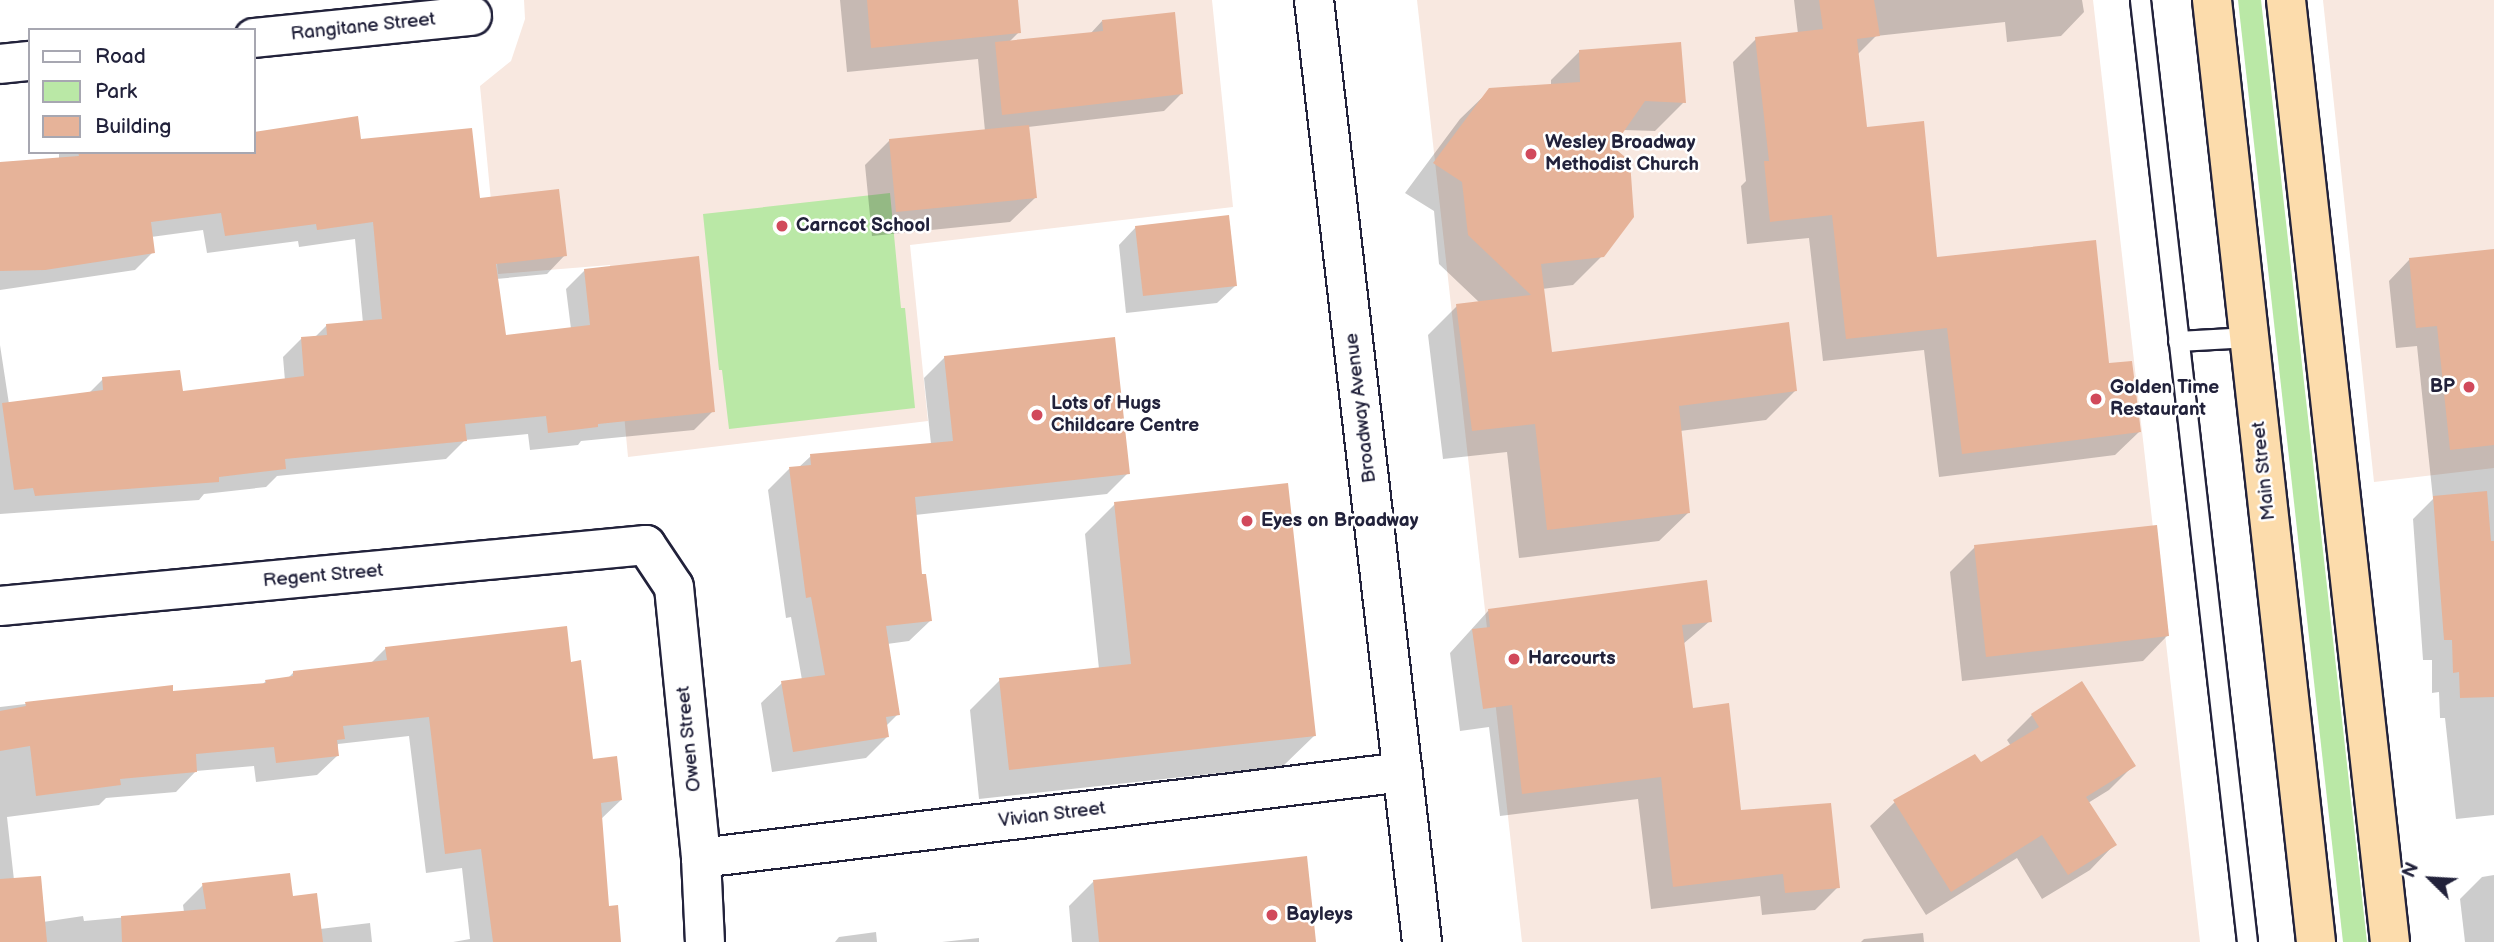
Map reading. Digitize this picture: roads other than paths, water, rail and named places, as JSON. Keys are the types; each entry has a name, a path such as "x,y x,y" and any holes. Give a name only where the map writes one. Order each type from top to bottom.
{"highway":[{"name":"Main Street","path":"2211,0 2316,942"},
{"path":"2286,0 2390,942"}],"street":[{"name":"Broadway Avenue","path":"1314,0 1422,942"},
{"name":"Rangitane Street","path":"256,38 472,16"},
{"path":"0,64 28,61"},
{"name":"Regent Street","path":"0,606 646,545"},
{"name":"Owen Street","path":"646,545 674,587 701,858 705,942"},
{"name":"Vivian Street","path":"701,858 1403,772"}],"lane":[{"path":"2140,0 2247,942"},
{"path":"2178,341 2249,337"}],"place":[{"name":"Wesley Broadway Methodist Church","path":"1531,154"},
{"name":"Carncot School","path":"782,226"},
{"name":"BP","path":"2469,387"},
{"name":"Golden Time Restaurant","path":"2096,399"},
{"name":"Lots of Hugs Childcare Centre","path":"1037,415"},
{"name":"Eyes on Broadway","path":"1247,521"},
{"name":"Harcourts","path":"1514,659"},
{"name":"Bayleys","path":"1272,915"}]}
